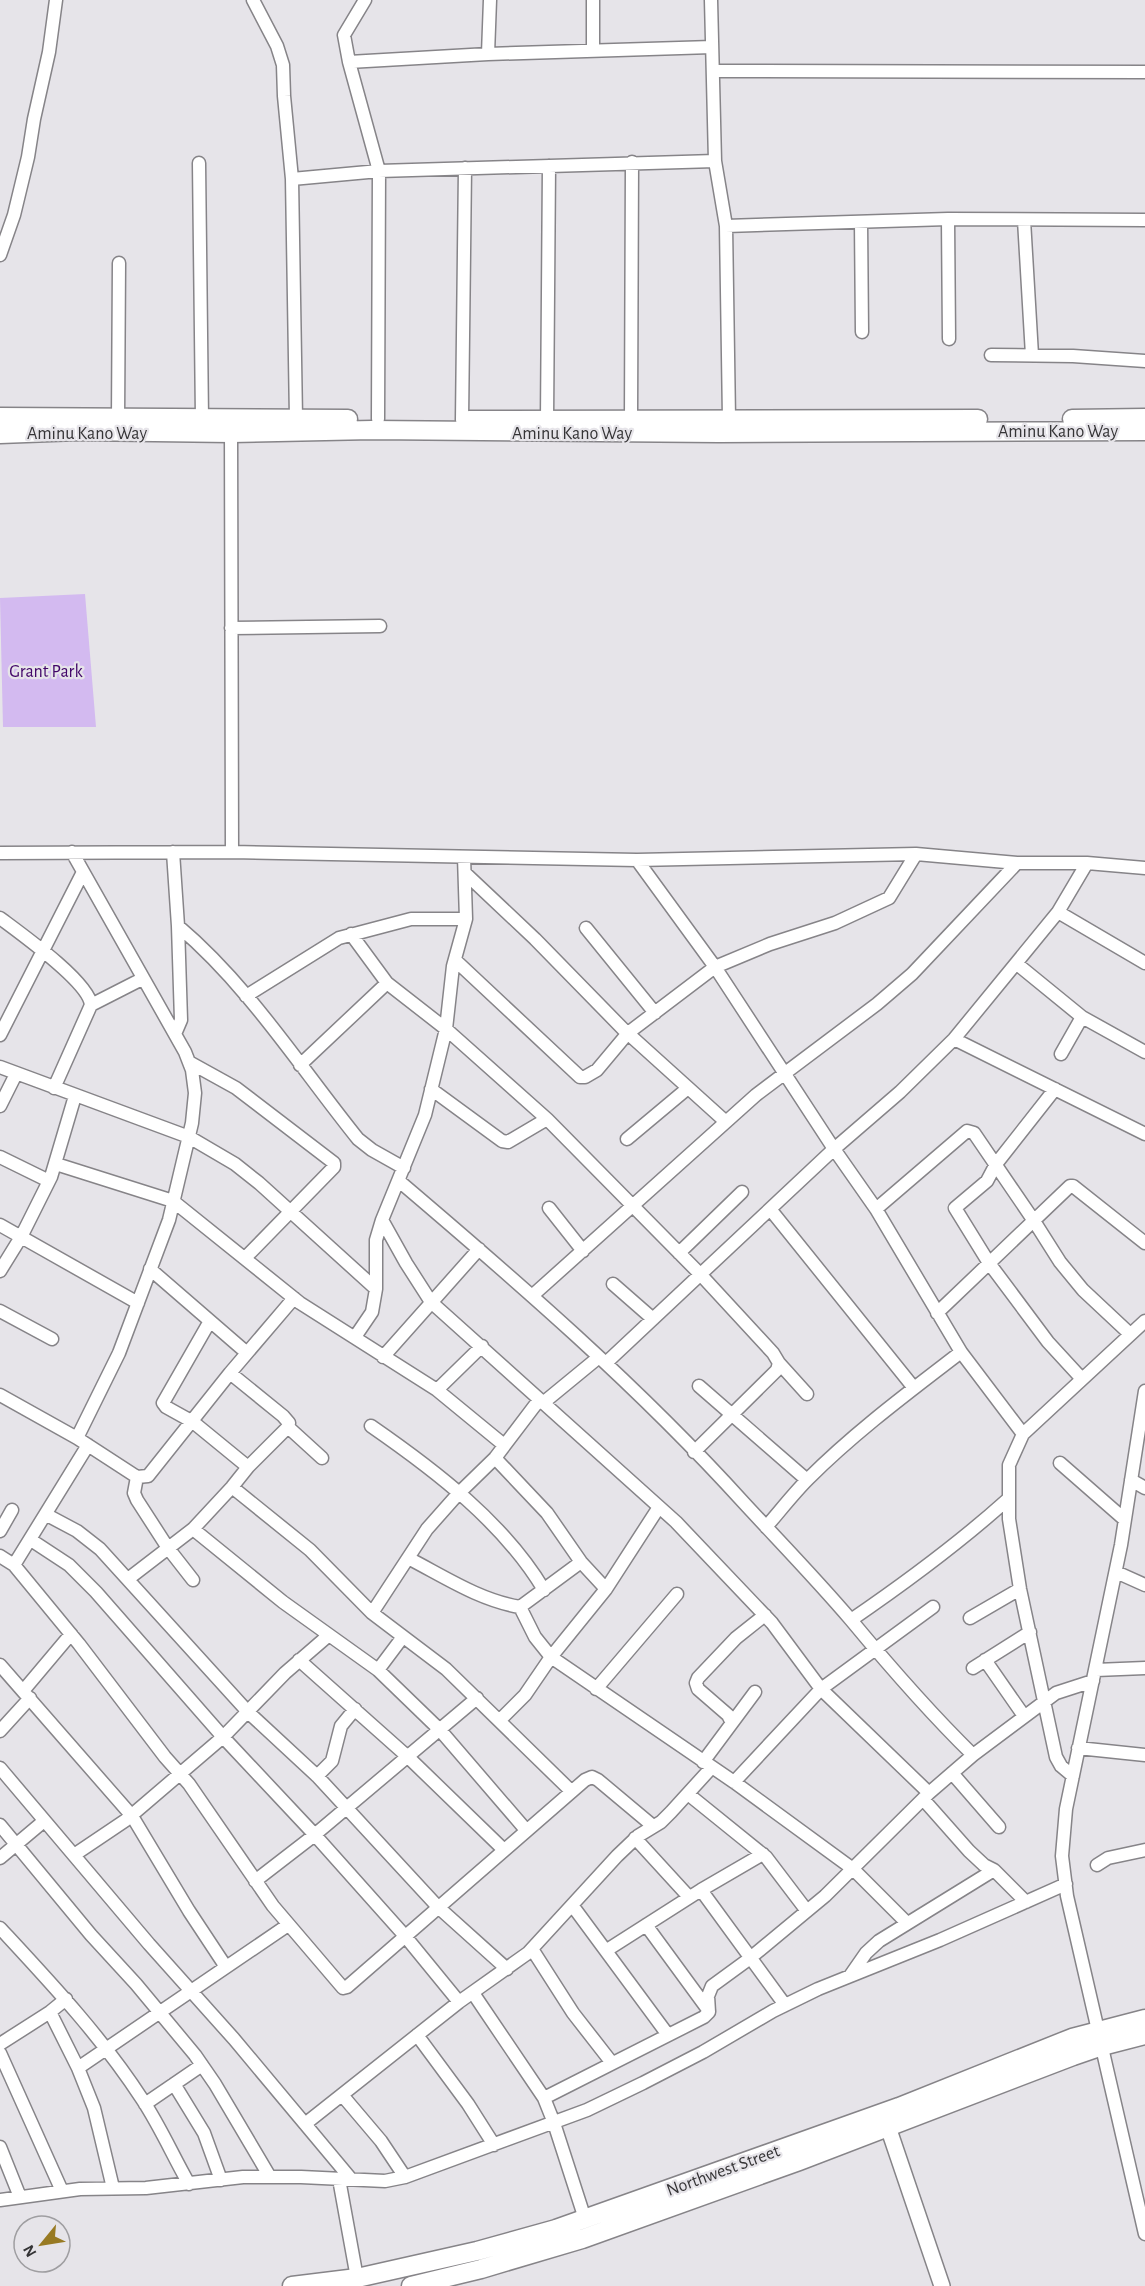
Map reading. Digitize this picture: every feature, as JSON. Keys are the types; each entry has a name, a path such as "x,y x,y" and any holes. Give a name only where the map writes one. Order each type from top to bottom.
{"main road":[{"name":"Aminu Kano Way","path":"0,417 202,419 231,426 296,418 1044,420 1145,418"},
{"name":"Aminu Kano Way","path":"0,434 231,426 372,430 686,433 1145,431"},
{"name":"Northwest Street","path":"411,2286 553,2249 679,2205 888,2127 1145,2019"},
{"name":"Northwest Street","path":"292,2286 357,2278 477,2251 585,2219 831,2132 1072,2038 1145,2036"}],"street":[{"path":"0,255 14,215 28,157 49,51 56,0"},
{"path":"253,0 282,57 292,179 296,418"},
{"path":"365,0 344,35 379,171 378,419"},
{"path":"488,54 490,0"},
{"path":"593,0 593,51"},
{"path":"711,0 716,161 726,226 729,419"},
{"path":"350,62 488,54 712,48"},
{"path":"714,71 1145,72"},
{"path":"292,179 379,171 716,161"},
{"path":"200,162 202,419"},
{"path":"631,420 632,162"},
{"path":"547,420 549,166"},
{"path":"462,420 465,168"},
{"path":"726,226 948,219 1145,220"},
{"path":"948,219 949,339"},
{"path":"1024,220 1032,355"},
{"path":"861,222 862,332"},
{"path":"118,418 119,263"},
{"path":"991,355 1145,361"},
{"path":"231,426 232,852"},
{"path":"231,628 380,626"},
{"path":"72,852 175,1034 189,1062 195,1093 189,1137 169,1220 119,1353 77,1438"},
{"path":"173,852 181,1020 175,1034"},
{"path":"1,854 232,852 637,860 916,854 1017,863 1087,863 1145,868"},
{"path":"454,960 580,1077 585,1077 597,1070 628,1033 715,967 770,944 835,923 888,898 916,854"},
{"path":"355,1337 372,1312 376,1289 375,1247 382,1220 424,1115 446,1029 454,960 466,919 464,857"},
{"path":"637,860 715,967 876,1209 961,1352 1023,1434"},
{"path":"533,1295 756,1095 877,1004 912,974 1017,863"},
{"path":"372,1613 427,1529 458,1494 495,1458 541,1401 603,1360 653,1319 834,1149 900,1092 954,1039 1058,912 1087,863"},
{"path":"0,1035 83,872"},
{"path":"465,873 535,939 628,1033 726,1122"},
{"path":"1058,912 1145,963"},
{"path":"0,918 43,951 80,985 92,1005"},
{"path":"246,996 329,943 351,934 411,920 466,919"},
{"path":"178,926 218,962 358,1139 372,1150 404,1168"},
{"path":"586,928 655,1013"},
{"path":"351,934 387,983 446,1029 548,1119 680,1253 773,1353 778,1363 807,1394"},
{"path":"1017,964 1082,1017 1145,1052"},
{"path":"54,1089 92,1005 142,979"},
{"path":"300,1065 387,983"},
{"path":"1061,1054 1082,1017"},
{"path":"954,1039 1145,1134"},
{"path":"189,1062 236,1088 334,1163 334,1167 245,1258"},
{"path":"0,1067 54,1089 189,1137 235,1164 376,1289"},
{"path":"0,1106 16,1074"},
{"path":"627,1139 688,1088"},
{"path":"431,1089 502,1141 508,1143 548,1119"},
{"path":"1054,1089 996,1164 987,1181 955,1208 989,1263 1048,1342 1082,1379"},
{"path":"0,1270 21,1237 49,1181 75,1096"},
{"path":"876,1209 967,1131 974,1132 1060,1262 1077,1283 1130,1334"},
{"path":"0,1156 49,1181"},
{"path":"56,1164 173,1201 294,1298 437,1390 504,1445"},
{"path":"399,1181 533,1295 603,1360 766,1527 851,1620 927,1710 973,1755"},
{"path":"937,1313 1035,1221 1066,1187 1073,1186 1145,1243"},
{"path":"680,1253 742,1192"},
{"path":"549,1208 583,1251"},
{"path":"770,1209 914,1388"},
{"path":"382,1220 431,1302 707,1553 765,1615 821,1689 926,1796 969,1851 984,1865 994,1870 1026,1902"},
{"path":"0,1225 138,1303"},
{"path":"383,1357 479,1249"},
{"path":"150,1269 247,1353"},
{"path":"613,1284 653,1319"},
{"path":"0,1395 77,1438 137,1477 148,1476 230,1373 294,1298"},
{"path":"0,1311 52,1339"},
{"path":"210,1321 164,1397 163,1403 193,1422 248,1467"},
{"path":"1073,1776 1061,1766 1056,1757 1020,1590 1007,1500 1009,1465 1023,1434 1145,1321"},
{"path":"437,1390 482,1346"},
{"path":"766,1527 807,1480 914,1388 961,1352"},
{"path":"694,1452 777,1370 778,1363"},
{"path":"230,1373 283,1416 289,1423 288,1427 322,1458"},
{"path":"699,1386 807,1480"},
{"path":"1145,1391 1116,1572 1066,1809 1062,1856 1066,1884 1145,2234"},
{"path":"372,1426 458,1494 510,1542 529,1565 544,1590"},
{"path":"128,1580 193,1529 248,1467 288,1427"},
{"path":"14,1565 47,1515 88,1445"},
{"path":"495,1458 546,1513 581,1562 606,1589"},
{"path":"1060,1463 1124,1519"},
{"path":"137,1477 134,1493 137,1500 168,1548 193,1580"},
{"path":"1131,1480 1145,1488"},
{"path":"232,1487 310,1550 372,1613 402,1638 446,1669 570,1790"},
{"path":"851,1620 925,1569 1007,1500"},
{"path":"500,1720 525,1695 551,1657 606,1589 659,1507"},
{"path":"0,1530 12,1510"},
{"path":"47,1515 77,1531 100,1549 249,1712 317,1776 438,1907 507,1969"},
{"path":"193,1529 283,1602 378,1670 440,1730 526,1830"},
{"path":"31,1540 75,1570 223,1737 405,1936 459,2002"},
{"path":"0,1556 14,1565 71,1634 200,1798 255,1881 288,1925 343,1988 347,1988 585,1779 592,1777 653,1826"},
{"path":"408,1558 474,1594 520,1607 581,1562"},
{"path":"1116,1572 1145,1585"},
{"path":"970,1618 1020,1590"},
{"path":"596,1689 678,1594"},
{"path":"520,1607 535,1637 551,1657 734,1782 853,1869 908,1923"},
{"path":"734,1782 821,1689 933,1607"},
{"path":"732,1723 728,1715 698,1689 696,1683 698,1678 736,1638 765,1615"},
{"path":"973,1668 1030,1632"},
{"path":"0,1731 71,1634"},
{"path":"74,1855 132,1816 223,1737 298,1660 329,1635"},
{"path":"378,1670 402,1638"},
{"path":"298,1660 408,1757 504,1850"},
{"path":"985,1660 1024,1716"},
{"path":"0,1665 132,1816 189,1911 226,1967"},
{"path":"544,2098 704,2017 709,2012 708,1996 712,1986 807,1911 952,1773 1045,1700 1094,1675 1145,1668"},
{"path":"305,2124 459,2002 532,1949 635,1838 653,1826 688,1794 732,1723 755,1692"},
{"path":"255,1881 477,1698"},
{"path":"317,1776 332,1761 341,1726 355,1709"},
{"path":"1078,1748 1145,1755"},
{"path":"0,1768 247,2053 305,2124 345,2179 357,2278"},
{"path":"952,1773 999,1827"},
{"path":"688,1794 763,1854 807,1911"},
{"path":"0,1858 44,1821"},
{"path":"0,1825 136,1984 202,2066 270,2177"},
{"path":"635,1838 689,1898"},
{"path":"1097,1865 1108,1858 1145,1850"},
{"path":"607,1950 701,1890 763,1854"},
{"path":"849,1977 866,1953 908,1923 994,1870"},
{"path":"0,2200 93,2187 146,2188 243,2177 385,2181 405,2177 554,2123 643,2084 785,2004 940,1940 1066,1884"},
{"path":"701,1890 785,2004"},
{"path":"572,1905 668,2035"},
{"path":"78,2068 288,1925"},
{"path":"646,1925 709,2012"},
{"path":"0,1928 66,1999 106,2049 145,2104 189,2184"},
{"path":"532,1949 573,2013 612,2063"},
{"path":"473,1993 544,2098 585,2219"},
{"path":"0,2044 66,1999"},
{"path":"50,2012 78,2068 94,2108 113,2188"},
{"path":"417,2035 468,2104 494,2145"},
{"path":"0,2053 62,2191"},
{"path":"145,2104 202,2066"},
{"path":"174,2084 204,2133 221,2180"},
{"path":"342,2095 381,2141 405,2177"},
{"path":"888,2127 942,2286"},
{"path":"0,2147 20,2197"}],"green space":[{"name":"Grant Park","path":"85,594 96,727 3,727 0,598"}]}
